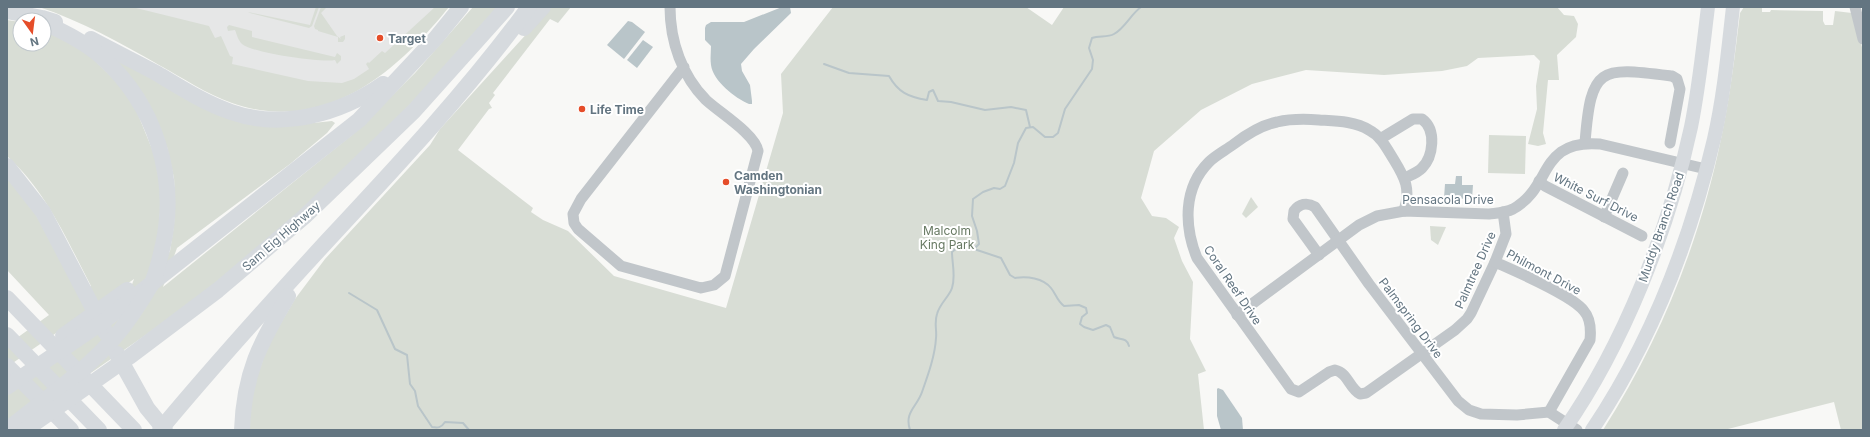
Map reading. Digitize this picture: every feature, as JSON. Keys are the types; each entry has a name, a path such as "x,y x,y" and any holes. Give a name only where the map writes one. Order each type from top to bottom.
{"highway":[{"path":"7,376 131,293 252,204 358,120 424,50 461,7"},
{"name":"Sam Eig Highway","path":"25,430 218,290 310,212 414,111 507,7"},
{"path":"160,430 168,424 328,241 420,141 455,100 529,7"},
{"path":"455,100 543,7"},
{"path":"52,22 83,35 221,108 246,116 261,118 308,117 338,109 376,89 424,50"},
{"path":"7,430 90,362 131,316 150,285 156,272 166,233 168,214 168,185 160,148 146,113 136,96 116,71 94,51 72,36 52,26"},
{"path":"7,166 43,212 82,289 147,408 168,424"},
{"path":"242,430 242,411 248,377 260,346 291,291 328,241"},
{"path":"7,387 104,321 131,293"},
{"path":"7,298 134,430"},
{"path":"10,338 99,430"},
{"path":"7,366 71,429"}],"main road":[{"name":"Muddy Branch Road","path":"1570,428 1636,299 1656,249 1682,164 1694,105 1708,7"},
{"name":"Muddy Branch Road","path":"1592,430 1627,373 1656,314 1671,278 1691,222 1714,139 1723,87 1733,7"}],"street":[{"path":"670,7 676,52 698,91 717,110 754,140 758,151 725,276 714,285 701,288 622,266 578,228 574,219 574,210 581,199 684,67"},
{"path":"678,7 679,56"},
{"path":"1855,7 1863,39"},
{"path":"1585,143 1590,96 1601,78 1609,73 1619,71 1672,76 1677,79 1680,89 1670,142"},
{"path":"1380,139 1413,119 1422,119 1427,125 1431,136 1429,158 1421,169 1405,178"},
{"name":"Coral Reef Drive","path":"1296,392 1290,389 1197,258 1190,242 1188,224 1188,207 1196,182 1209,162 1256,129 1278,121 1308,120 1346,122 1364,127 1380,139 1405,178 1407,195 1404,211"},
{"name":"Pensacola Drive","path":"1237,315 1359,225 1377,216 1404,211 1482,214 1503,212 1520,204 1530,194 1553,158 1568,147 1585,143 1600,144 1706,169"},
{"path":"1604,217 1623,173"},
{"name":"White Surf Drive","path":"1539,181 1545,186 1642,236"},
{"name":"Palmspring Drive","path":"1319,255 1295,223 1293,215 1296,208 1304,204 1312,205 1422,353 1449,392 1469,410 1481,414 1504,415 1549,412"},
{"name":"Palmtree Drive","path":"1296,392 1329,372 1335,370 1344,375 1355,391 1363,394 1422,353 1467,319 1495,262 1506,234 1503,212"},
{"name":"Philmont Drive","path":"1495,262 1575,302 1587,314 1591,329 1590,340 1549,412"},
{"path":"1549,412 1570,428"}],"shaded area":[{"path":"65,7 445,7 345,92 281,87"},
{"path":"782,7 790,7 791,13 754,49 741,64 742,71 750,85 752,104 749,104 737,98 720,83 716,77 711,65 711,46 705,40 706,25 711,22 744,22"},
{"path":"628,21 632,22 645,32 624,59 607,45"},
{"path":"643,40 653,47 637,68 627,60"},
{"path":"1456,176 1462,176 1462,185 1473,185 1472,199 1444,198 1445,184 1455,184"},
{"path":"1218,388 1223,390 1242,418 1243,430 1221,430 1217,416"}],"green space":[{"path":"39,7 132,7 209,26 215,38 221,36 230,56 233,57 232,64 308,81 342,83 354,79 369,69 366,64 368,62 369,63 382,51 385,53 435,7 449,7 428,32 405,55 381,75 355,92 327,104 297,111 266,111 232,103 222,99 100,33"},
{"path":"316,7 319,7 312,26 309,28 248,12 310,25"},
{"path":"321,7 326,8 321,13 337,36 341,39 340,37 345,35 343,42 338,42 338,37 315,29 314,26"},
{"path":"473,7 501,7 482,30 335,182 202,296 85,377 170,251 174,225 174,178 167,147 115,58 197,103 313,123 332,121 335,123 327,133 290,164 177,248 163,287 352,135 415,73"},
{"name":"Malcolm King Park","path":"551,7 571,7 558,23 550,19 493,93 495,95 489,103 492,108 489,109 458,150 533,208 531,212 543,220 568,231 614,276 726,308 783,113 781,74 833,7 1026,7 1052,25 1064,7 1557,7 1564,15 1574,16 1578,24 1576,37 1557,55 1559,80 1548,80 1543,133 1546,144 1538,146 1528,144 1537,109 1536,86 1540,61 1534,55 1478,58 1467,66 1442,71 1384,75 1306,70 1252,84 1201,110 1154,151 1141,198 1152,216 1166,218 1179,227 1174,238 1182,261 1193,282 1190,339 1206,371 1198,374 1204,430 247,430 249,401 268,345 295,299 325,259 430,145 440,129"},
{"path":"1744,7 1762,7 1762,12 1770,12 1771,10 1823,11 1823,21 1825,25 1833,25 1835,11 1852,13 1854,16 1863,51 1863,430 1841,430 1834,402 1724,430 1603,430 1624,396 1660,326 1676,289 1702,215 1721,139 1730,92 1740,13"},
{"path":"7,20 12,21 12,52 52,52 52,33 80,46 130,95 163,176 156,260 117,329 7,426 7,395 119,319 134,279 7,367 7,345 49,315 7,270 7,175 27,198 79,295 91,286 55,217 33,185 7,156"},
{"path":"229,25 252,31 252,37 335,57 337,53 341,56 341,60 337,64 335,60 327,61 302,59 259,51 242,44 235,30 228,31 227,27"},
{"path":"1489,135 1526,136 1525,174 1488,173"},
{"path":"1251,197 1258,207 1246,218 1242,214"},
{"path":"1430,226 1446,227 1438,245 1431,240"}],"waterway":[{"path":"910,430 910,414 920,397 933,359 937,314 951,291 953,284 954,274 952,252 957,248 974,249 979,244 977,231 972,216 973,199 983,192 994,188 1000,189 1005,186 1014,163 1018,143 1026,128 1033,127 1045,137 1053,137 1058,133 1065,109 1092,69 1093,60 1089,48 1092,38 1114,34 1141,7"},
{"path":"824,64 849,73 889,76 892,82 904,93 920,99 927,100 929,92 933,90 938,101 951,102 985,110 1011,107 1026,110 1030,127"},
{"path":"974,249 1001,258 1010,275 1015,278 1025,277 1044,282 1051,288 1064,306 1079,305 1086,308 1087,313 1082,317 1080,324 1093,330 1106,325 1110,327 1114,337 1127,341 1129,346"},
{"path":"349,293 377,310 395,349 407,355 410,384 415,391 418,406 432,427 439,427 445,422 463,423 469,430"}],"place":[{"name":"Target","path":"380,38"},
{"name":"Life Time","path":"582,109"},
{"name":"Camden Washingtonian","path":"726,182"}]}
